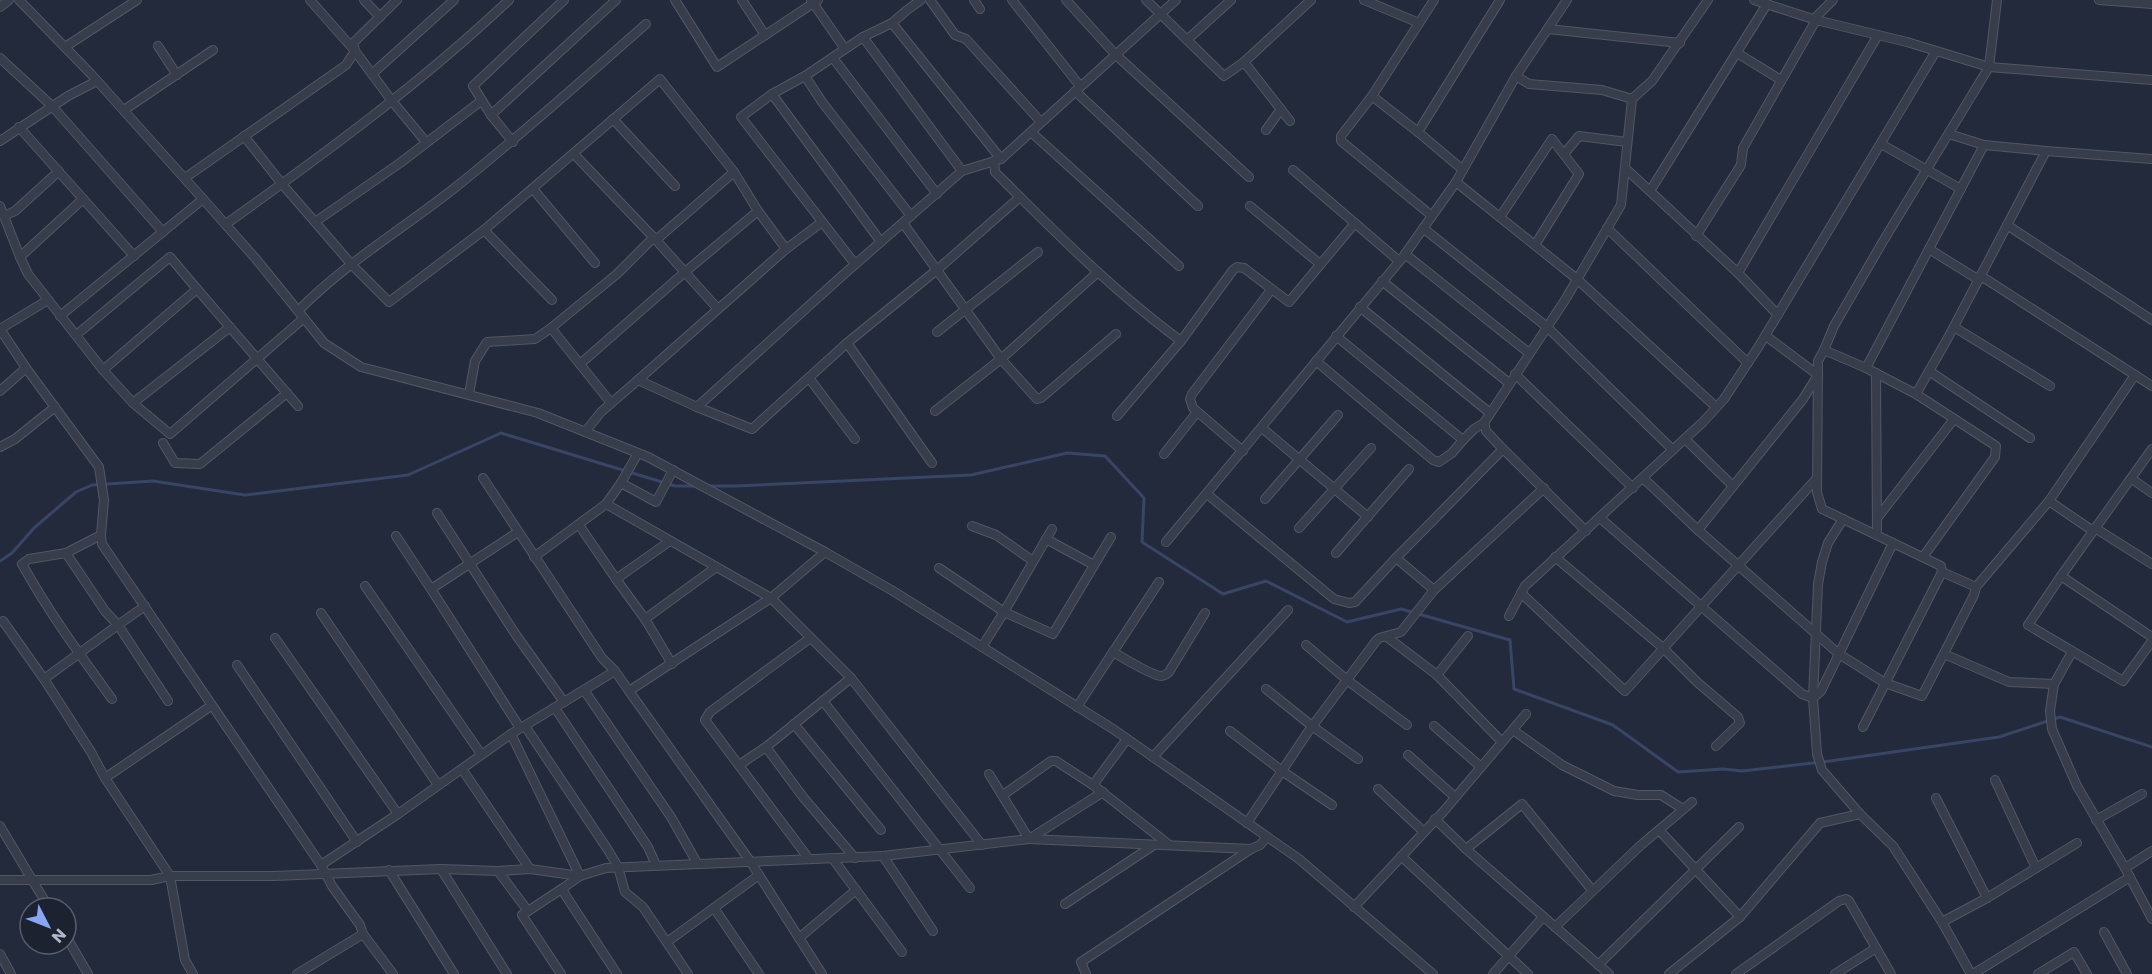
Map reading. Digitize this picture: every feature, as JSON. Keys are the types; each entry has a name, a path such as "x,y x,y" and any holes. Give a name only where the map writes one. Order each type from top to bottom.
{"street":[{"path":"0,7 9,0"},
{"path":"65,47 137,0"},
{"path":"310,0 355,51 426,142"},
{"path":"364,0 380,17"},
{"path":"184,178 346,65 355,51 353,43 397,0"},
{"path":"372,74 454,0"},
{"path":"226,224 328,151 392,101 462,43 509,0"},
{"path":"513,142 490,115 473,86 564,0"},
{"path":"490,115 616,0"},
{"path":"675,0 717,67 814,1 845,49"},
{"path":"742,0 765,35"},
{"path":"855,264 741,117 772,94 805,76 863,37 892,23 921,0"},
{"path":"930,0 955,35 966,39 1041,122"},
{"path":"974,0 980,9"},
{"path":"1012,0 1078,89 1198,206"},
{"path":"1066,0 1115,54 1249,177"},
{"path":"1146,0 1224,76 1244,62 1311,0"},
{"path":"697,407 962,171 998,160 1176,0"},
{"path":"1188,40 1231,0"},
{"path":"1364,0 1419,23"},
{"path":"1432,216 1341,141 1341,136 1372,96 1434,0"},
{"path":"1418,132 1500,0"},
{"path":"1166,542 1402,257 1456,182 1516,76 1567,0"},
{"path":"1316,362 1433,460 1439,462 1452,453 1474,429 1484,423 1547,327 1621,205 1632,99 1652,81 1708,0"},
{"path":"1755,0 1989,68 2152,80"},
{"path":"1696,236 1741,165 1743,148 1815,19 1833,0"},
{"path":"1863,727 1942,572 1941,566 1822,509 1817,492 1818,361 1834,326 1989,68 1997,0"},
{"path":"2100,0 2152,4"},
{"path":"21,1 124,110 226,224 324,343 361,367 538,413 638,453 671,474 693,481 825,552 982,647 1154,757 1299,859 1433,974"},
{"path":"1650,191 1767,4"},
{"path":"892,23 998,160"},
{"path":"0,206 28,274 103,370 133,403 170,434 258,360 302,315 312,297 513,142 646,24"},
{"path":"1548,29 1680,43"},
{"path":"1738,273 1878,35"},
{"path":"863,37 962,171"},
{"path":"158,46 177,75"},
{"path":"124,110 213,50"},
{"path":"1509,616 1525,586 1633,488 1716,407 1766,336 1936,51"},
{"path":"1737,52 1781,80"},
{"path":"0,58 52,106 163,232"},
{"path":"833,58 937,194"},
{"path":"1244,62 1290,121"},
{"path":"805,76 822,102 911,216"},
{"path":"1516,76 1529,84 1602,90 1632,99"},
{"path":"244,136 352,265 388,302 484,230 660,79 734,172 758,211 786,249"},
{"path":"0,141 52,106 97,81"},
{"path":"772,94 881,242"},
{"path":"1372,96 1463,170"},
{"path":"315,222 400,163 481,101"},
{"path":"1266,130 1281,110"},
{"path":"613,119 675,186"},
{"path":"19,127 134,256"},
{"path":"1031,132 1179,266"},
{"path":"1949,134 1984,145 2152,159"},
{"path":"1564,154 1579,135 1627,142"},
{"path":"1500,217 1552,139 1579,174 1535,245"},
{"path":"1881,144 1961,189"},
{"path":"1866,368 1984,145"},
{"path":"1916,394 1954,327 2046,151"},
{"path":"574,154 655,238 718,309"},
{"path":"998,160 995,172 1020,197 1140,311 1181,341"},
{"path":"1625,168 1738,273 1778,315"},
{"path":"1293,170 1355,223 1529,354"},
{"path":"4,216 15,211 59,171"},
{"path":"469,394 475,361 487,342 535,339 552,328 734,172"},
{"path":"1456,182 1577,279 1716,407"},
{"path":"532,189 595,263"},
{"path":"638,380 752,429 847,343 938,269 1020,197"},
{"path":"20,257 83,199"},
{"path":"60,316 203,199"},
{"path":"1250,206 1320,264"},
{"path":"580,364 758,211"},
{"path":"585,432 611,404 718,309 786,249 822,222"},
{"path":"903,223 1001,358 1035,397 1040,399 1116,334"},
{"path":"1118,416 1181,341 1237,267 1244,268 1271,290 1287,301 1291,301 1355,223"},
{"path":"2007,225 2152,320"},
{"path":"1423,228 1547,327 1673,450"},
{"path":"1607,228 1748,363"},
{"path":"484,230 552,300"},
{"path":"1929,249 1980,278 2152,386"},
{"path":"937,332 1038,252"},
{"path":"81,331 170,257 297,406"},
{"path":"935,411 1001,358 1098,272"},
{"path":"1382,281 1509,383"},
{"path":"103,370 197,289"},
{"path":"1243,451 1197,412 1191,404 1191,394 1271,290"},
{"path":"48,300 0,329 99,467 104,500 100,536 102,544 323,869 360,925 363,934 393,974"},
{"path":"1360,307 1490,413"},
{"path":"133,403 230,327"},
{"path":"1954,327 2050,386"},
{"path":"552,328 611,404"},
{"path":"1336,336 1463,440"},
{"path":"1766,336 1818,375"},
{"path":"847,343 932,463"},
{"path":"1824,350 1866,368 1916,394 1996,446 1995,457 1923,557"},
{"path":"0,392 26,368"},
{"path":"1929,371 2030,438"},
{"path":"1876,373 1877,535"},
{"path":"1515,374 1633,488"},
{"path":"1698,530 1803,399 1818,375"},
{"path":"1643,478 1738,566 1839,654 1885,683 1922,696 1976,587 2049,501 2135,375"},
{"path":"809,378 855,439"},
{"path":"163,443 175,463 200,464 286,393"},
{"path":"0,447 15,439 55,407"},
{"path":"1164,454 1197,412"},
{"path":"1265,499 1338,415"},
{"path":"1878,517 1954,419"},
{"path":"1484,423 1486,431 1586,531"},
{"path":"1262,428 1368,518"},
{"path":"1685,439 1733,486"},
{"path":"1299,528 1371,448"},
{"path":"1207,494 1334,599 1355,603 1503,449"},
{"path":"2061,576 2152,639 2123,681 2028,625 2061,576 2094,529 2152,449"},
{"path":"534,557 606,504 638,453"},
{"path":"1336,553 1409,469"},
{"path":"623,480 656,502 671,474"},
{"path":"483,478 602,658 615,671 750,861 822,974"},
{"path":"1521,593 1625,691 1817,478"},
{"path":"2132,479 2152,493"},
{"path":"1247,823 1312,726 1376,641 1379,638 1401,632 1434,590 1544,488"},
{"path":"2049,501 2152,564"},
{"path":"606,504 771,598 851,678 982,845"},
{"path":"437,513 516,635 564,702"},
{"path":"1600,518 1802,694 1813,698"},
{"path":"1843,519 1828,543 1818,584 1813,698 1817,753 1822,770 1860,814 1893,846 1972,974 2130,877"},
{"path":"579,525 645,619 672,664"},
{"path":"972,526 996,535 1033,561"},
{"path":"982,647 1052,530"},
{"path":"431,589 518,532"},
{"path":"100,536 66,553 28,559 22,564 34,586 112,699"},
{"path":"396,536 618,867 625,892 643,907 688,974"},
{"path":"939,568 1004,612 1053,634 1111,537"},
{"path":"1046,539 1094,565"},
{"path":"616,579 670,541"},
{"path":"1813,698 1821,691 1893,543"},
{"path":"629,691 771,598 825,552"},
{"path":"66,553 105,611 118,625 168,701"},
{"path":"1555,557 1663,648 1696,682 1738,717 1740,723 1716,746"},
{"path":"1396,558 1434,590"},
{"path":"645,619 715,568"},
{"path":"1942,572 1976,587"},
{"path":"1077,707 1159,582"},
{"path":"366,586 481,754"},
{"path":"44,679 145,606"},
{"path":"1154,757 1288,610"},
{"path":"321,613 438,785"},
{"path":"1113,652 1160,676 1165,675 1205,613"},
{"path":"3,621 92,752 105,778 170,876 185,960 193,974"},
{"path":"1437,675 1468,636"},
{"path":"1387,637 1437,675 1502,742"},
{"path":"275,638 398,814"},
{"path":"809,860 705,720 710,712 810,639"},
{"path":"1306,645 1347,680 1407,725"},
{"path":"2072,652 2054,684 2050,711 2052,729 2068,768 2152,919"},
{"path":"1944,654 2009,682 2054,684"},
{"path":"237,665 357,842"},
{"path":"323,869 357,842 481,754 615,671"},
{"path":"739,765 851,678"},
{"path":"1266,689 1358,759"},
{"path":"584,690 671,817 698,863"},
{"path":"823,701 970,888"},
{"path":"105,778 212,706"},
{"path":"555,708 648,847 656,866"},
{"path":"1354,907 1436,819 1526,714"},
{"path":"794,724 881,830"},
{"path":"1434,726 1481,767"},
{"path":"1513,730 1562,765 1614,791 1638,795 1661,795 1683,809"},
{"path":"1230,731 1332,806"},
{"path":"511,734 580,876"},
{"path":"1093,785 1127,739"},
{"path":"765,747 803,797 855,858"},
{"path":"1408,755 1455,797"},
{"path":"1003,795 1051,761 1056,762 1103,792 1168,844"},
{"path":"462,769 530,869"},
{"path":"989,774 1029,839"},
{"path":"1995,780 2036,868"},
{"path":"1378,789 1424,832"},
{"path":"1029,839 1103,792"},
{"path":"2096,820 2142,794"},
{"path":"1936,798 1987,898"},
{"path":"1555,927 1592,890 1692,802"},
{"path":"1466,849 1522,804 1592,890"},
{"path":"1669,974 1740,917 1820,823 1860,814"},
{"path":"1436,819 1466,849 1609,974"},
{"path":"0,826 42,896"},
{"path":"1598,965 1739,827"},
{"path":"1659,830 1694,871 1740,917"},
{"path":"1086,974 1081,962 1260,845 1267,837"},
{"path":"561,974 522,915 580,876 606,868 855,858 1029,839 1251,849"},
{"path":"1942,922 1987,898 2077,843"},
{"path":"1065,904 1154,844"},
{"path":"2125,868 2152,851"},
{"path":"883,856 933,930"},
{"path":"1401,856 1528,974"},
{"path":"833,859 902,952"},
{"path":"0,880 151,880 170,876 274,876 323,869 498,871 530,869 580,876"},
{"path":"441,869 507,974"},
{"path":"389,870 454,974"},
{"path":"498,871 528,911"},
{"path":"667,942 759,875"},
{"path":"563,888 616,974"},
{"path":"799,938 855,890"},
{"path":"1736,974 1842,900 1849,901 1891,974"},
{"path":"714,908 759,974"},
{"path":"1493,974 1543,917"},
{"path":"2104,932 2127,974"},
{"path":"297,974 363,934"},
{"path":"1834,974 1876,948"},
{"path":"2038,974 2074,952 2087,974"},
{"path":"0,954 11,974"},
{"path":"78,956 88,974"}],"waterway":[{"path":"0,561 12,553 34,528 76,492 92,485 153,481 245,495 408,475 501,433 675,486 697,486"},
{"path":"707,486 971,475 1067,453 1105,456 1144,498 1142,542 1223,594 1266,581 1347,622 1401,609 1510,640 1514,689 1613,725 1678,772 1723,769 1742,771 1999,737 2060,717 2152,747"}]}
